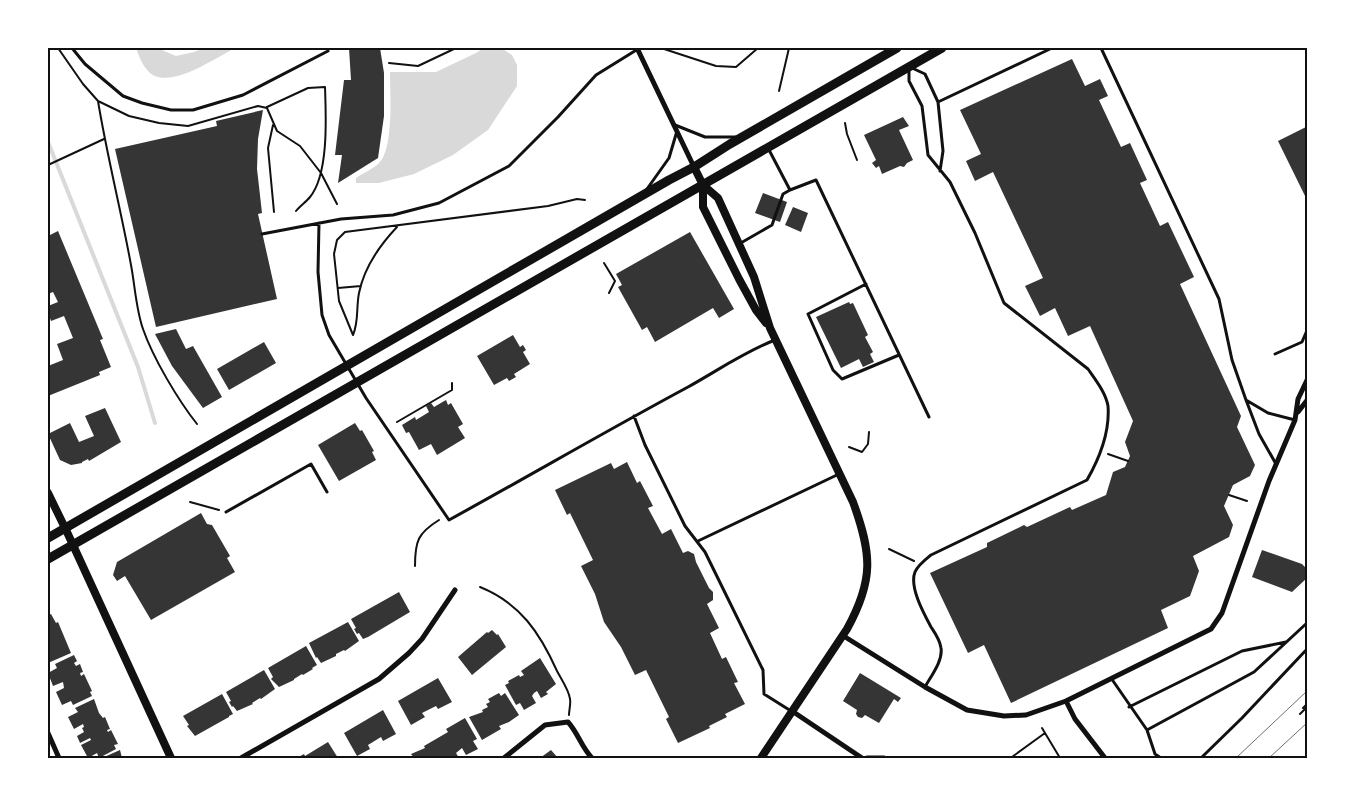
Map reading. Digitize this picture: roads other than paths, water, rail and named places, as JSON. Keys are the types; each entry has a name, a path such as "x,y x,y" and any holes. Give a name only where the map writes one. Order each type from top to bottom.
{"main road":[{"path":"48,538 345,365 694,167 742,137 897,48"},
{"path":"48,559 942,48"}],"street":[{"path":"638,48 703,185 718,198 754,277 770,328 860,522 866,546 868,570 859,607 842,636 761,758"},
{"path":"703,185 702,207 756,310 770,328"},
{"path":"842,636 925,687 968,710 992,715 1026,715 1066,701 1204,632 1215,625 1222,613 1276,464 1295,420 1298,399 1308,378"},
{"path":"1297,412 1308,398"},
{"path":"48,493 171,758"},
{"path":"241,758 379,679 422,639 455,590"},
{"path":"1066,701 1075,719 1106,758"},
{"path":"792,711 862,758"},
{"path":"504,758 545,725 568,722 592,758"},
{"path":"48,733 59,758"},
{"path":"870,758 884,758"}],"lane":[{"path":"72,48 85,64 123,96 171,110 194,110 243,95 328,51"},
{"path":"262,234 319,223 393,215 439,203 509,166 558,117 596,75 638,48"},
{"path":"938,102 1052,48"},
{"path":"1101,48 1219,299 1232,360 1259,434 1276,464"},
{"path":"925,687 939,662 942,649 938,637 920,605 916,592 915,572 931,554 1087,480 1097,463 1105,437 1108,405 1097,382 1088,369 1004,303 975,234 950,182 940,171 928,155 922,106 909,81 909,66 925,74 938,102 944,150 940,171"},
{"path":"642,195 669,158 676,128 705,137 742,137"},
{"path":"768,147 790,190"},
{"path":"739,244 772,225 783,194 816,180 929,417"},
{"path":"319,223 318,272 322,315 329,335 356,384 450,520 710,375 753,349 776,340"},
{"path":"866,284 808,314 833,370 842,378 899,355"},
{"path":"1276,354 1302,342 1308,328"},
{"path":"1246,400 1268,413 1295,420"},
{"path":"634,416 645,446 685,526 698,541 713,568 763,670 764,694 792,711"},
{"path":"226,512 311,464 328,492"},
{"path":"698,541 839,474"},
{"path":"1147,730 1254,672 1308,622"},
{"path":"1129,707 1242,651 1287,642"},
{"path":"1201,758 1308,648"},
{"path":"1110,678 1147,730 1155,754 1162,758"}],"waterway":[{"path":"48,142 138,367 155,423"}],"tram line":[{"path":"1236,758 1307,691"},
{"path":"1269,758 1308,722"}]}
